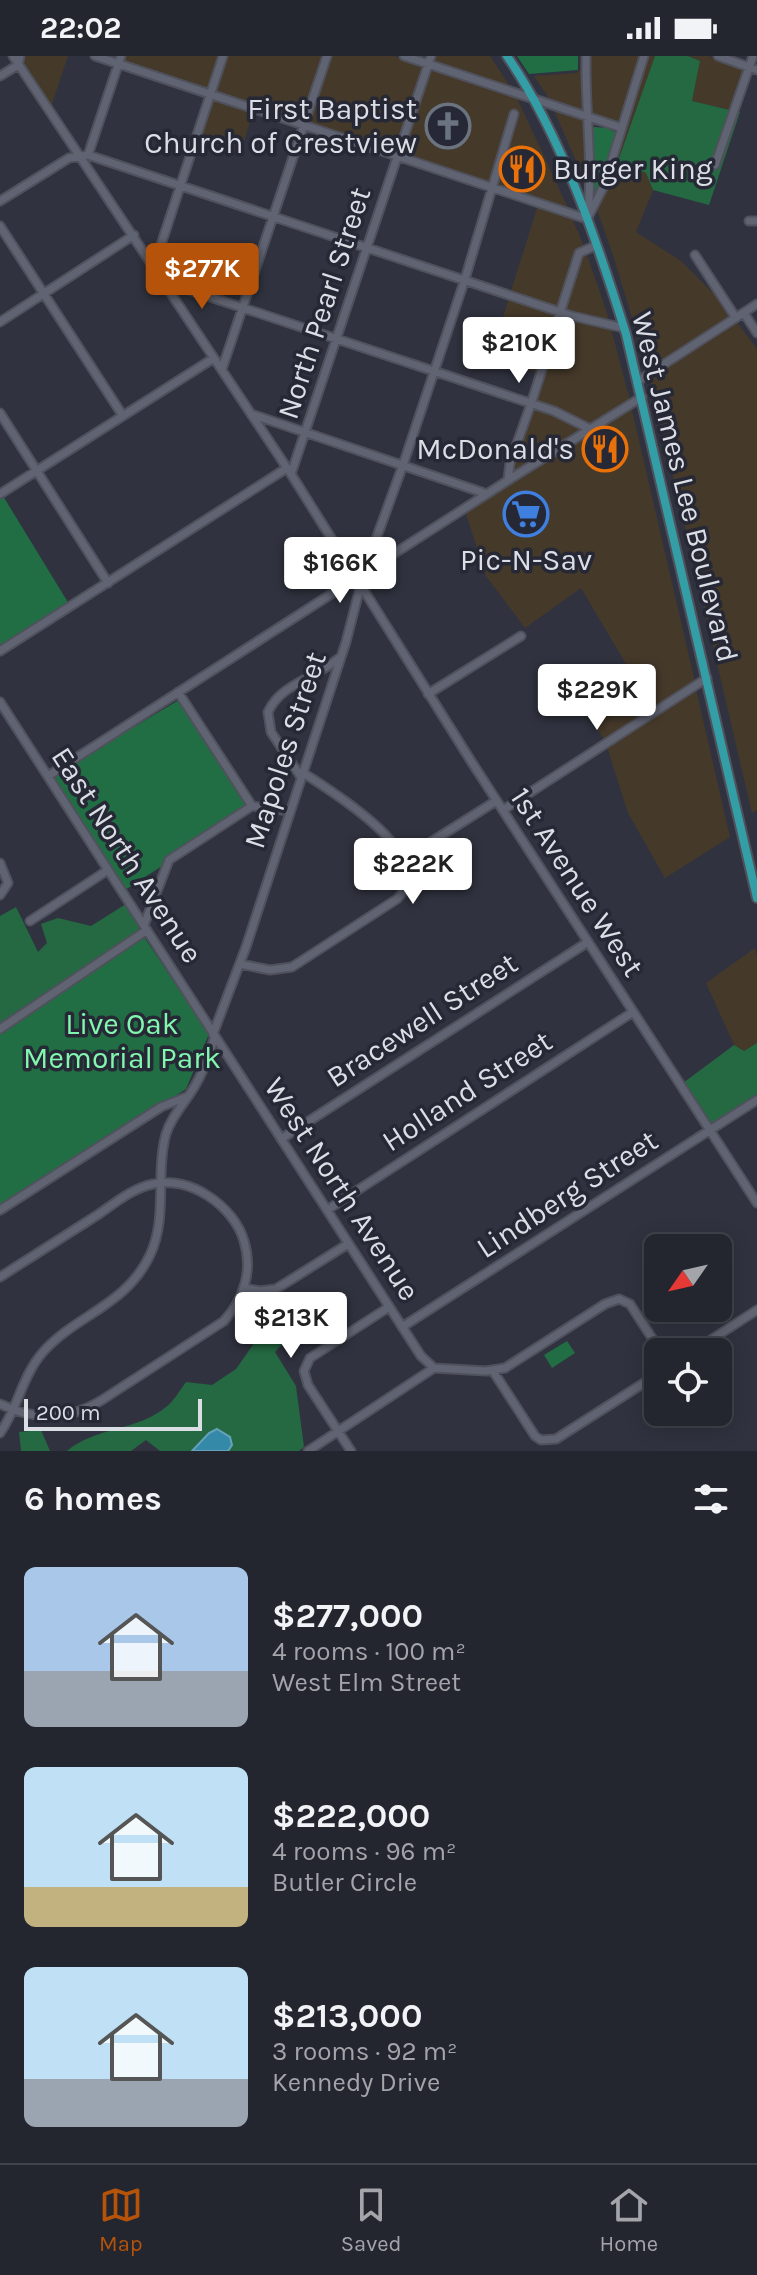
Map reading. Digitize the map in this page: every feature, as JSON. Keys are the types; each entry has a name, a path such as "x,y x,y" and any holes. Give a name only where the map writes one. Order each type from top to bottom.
{"main road":[{"name":"West James Lee Boulevard","path":"507,56 531,98 587,219 624,328 757,898"}],"street":[{"name":"1st Avenue West","path":"13,56 19,60 84,155 214,358 361,578 428,694 757,1203"},
{"path":"95,56 120,60 303,125 587,219"},
{"path":"154,266 223,56"},
{"path":"222,369 327,56"},
{"path":"404,56 430,60 622,128"},
{"path":"586,56 591,182 587,219"},
{"path":"587,219 604,186 644,56"},
{"path":"718,56 757,70"},
{"path":"715,165 753,56"},
{"path":"0,76 19,60"},
{"path":"84,155 120,60"},
{"name":"North Pearl Street","path":"289,471 307,433 430,60"},
{"name":"Mapoles Street","path":"0,1433 31,1368 43,1352 113,1301 140,1273 150,1256 158,1231 160,1168 166,1133 197,1082 240,964 342,655 361,578 403,465 465,279 514,114"},
{"path":"0,201 69,158 84,155 561,312 624,328"},
{"path":"0,226 123,416"},
{"path":"0,322 134,235"},
{"path":"508,480 510,463 579,253 597,245"},
{"path":"695,255 757,333"},
{"path":"165,282 554,411 590,429"},
{"path":"638,381 757,304"},
{"path":"0,494 214,358"},
{"path":"48,776 642,397"},
{"path":"0,413 108,583"},
{"path":"251,414 487,494"},
{"path":"0,651 289,471"},
{"path":"428,694 521,636"},
{"path":"240,964 270,970 292,967 403,893 409,876 404,859 382,832 364,816 301,775 271,732 268,712 280,694 331,665 342,655"},
{"path":"503,810 707,678"},
{"path":"178,692 252,806"},
{"name":"East North Avenue","path":"0,702 214,1035"},
{"path":"404,859 496,801"},
{"path":"0,1029 145,928 169,860 252,806 289,811"},
{"path":"0,863 8,883 7,889 0,895"},
{"path":"30,921 108,870"},
{"name":"Bracewell Street","path":"281,1139 588,942"},
{"name":"Holland Street","path":"327,1210 633,1012"},
{"name":"West North Avenue","path":"214,1035 421,1356 434,1368"},
{"path":"0,1210 161,1107 188,1096"},
{"name":"Lindberg Street","path":"402,1327 757,1100"},
{"path":"0,1277 123,1198 160,1182 201,1192 219,1203 230,1214 247,1250 247,1276 235,1309 219,1325 93,1406 59,1416 38,1416 13,1411 0,1404"},
{"path":"244,1288 260,1291 276,1289 348,1244"},
{"path":"308,1451 434,1368 493,1371 505,1368 615,1299 630,1304 652,1338"},
{"path":"351,1451 305,1379 307,1362 389,1307"},
{"path":"714,1338 757,1310"},
{"path":"493,1371 535,1436 550,1441 644,1383"}],"shaded area":[{"path":"24,56 68,56 51,107 22,64"},
{"path":"124,56 220,56 209,89 122,61"},
{"path":"227,56 323,56 302,121 215,91"},
{"path":"330,56 394,56 425,66 396,151 307,123"},
{"path":"435,56 490,56 511,88 433,62"},
{"path":"581,56 582,111 550,100 534,76 577,73"},
{"path":"590,56 641,56 620,123 589,113"},
{"path":"648,56 655,56 618,161 646,173 653,190 636,232 681,261 732,317 648,371 596,207 607,186"},
{"path":"688,56 709,56 744,69 730,110 692,101 700,61"},
{"path":"431,68 516,96 568,208 497,185 517,111 511,111 491,183 402,153"},
{"path":"213,98 253,112 241,151 201,135"},
{"path":"553,108 583,118 587,186"},
{"path":"538,205 571,216 584,246 578,250 559,308 511,291"},
{"path":"586,252 609,321 565,310 582,255"},
{"path":"509,298 557,314 537,373 491,354"},
{"path":"562,316 611,328 630,400 590,426 535,402"},
{"path":"736,321 757,349 757,810 752,813 650,377"},
{"path":"631,406 695,682 605,741 578,700 626,664 581,588 525,628 486,576 465,511"},
{"path":"533,408 553,414 583,430 512,474"},
{"path":"696,689 730,837 665,878 628,813 607,747"},
{"path":"755,948 757,1043 744,1051 734,1045 706,983"}],"green space":[{"path":"517,56 578,56 578,70 529,74"},
{"path":"655,56 688,56 700,61 692,101 730,110 711,168 717,169 736,111 740,112 709,205 653,190 646,173 618,161"},
{"path":"594,127 607,128 619,134 603,185 595,195 591,130"},
{"path":"3,496 69,604 0,648 0,498"},
{"path":"179,700 246,806 170,854 162,866 125,890 52,776"},
{"path":"126,904 140,929 126,942 0,1025 0,916 16,907 38,952 47,943 41,924 58,918 91,926"},
{"name":"Live Oak Memorial Park","path":"144,937 209,1034 186,1089 0,1206 0,1033"},
{"path":"757,1043 757,1097 711,1126 683,1083 734,1045 744,1051"},
{"path":"278,1309 298,1327 275,1352 296,1386 304,1447 299,1451 228,1451 232,1445 198,1443 192,1451 160,1451 146,1440 131,1451 67,1451 90,1437 155,1415 172,1402 186,1382 212,1385 236,1369"},
{"path":"567,1341 575,1353 552,1368 544,1355"},
{"path":"41,1430 50,1451 21,1451 19,1432"}],"water":[{"path":"217,1429 230,1437 232,1445 228,1451 192,1451 209,1433"}],"place":[{"name":"First Baptist Church of Crestview","path":"448,126"},
{"name":"Burger King","path":"522,169"},
{"name":"McDonald's","path":"605,449"},
{"name":"Pic-N-Sav","path":"526,514"}]}
